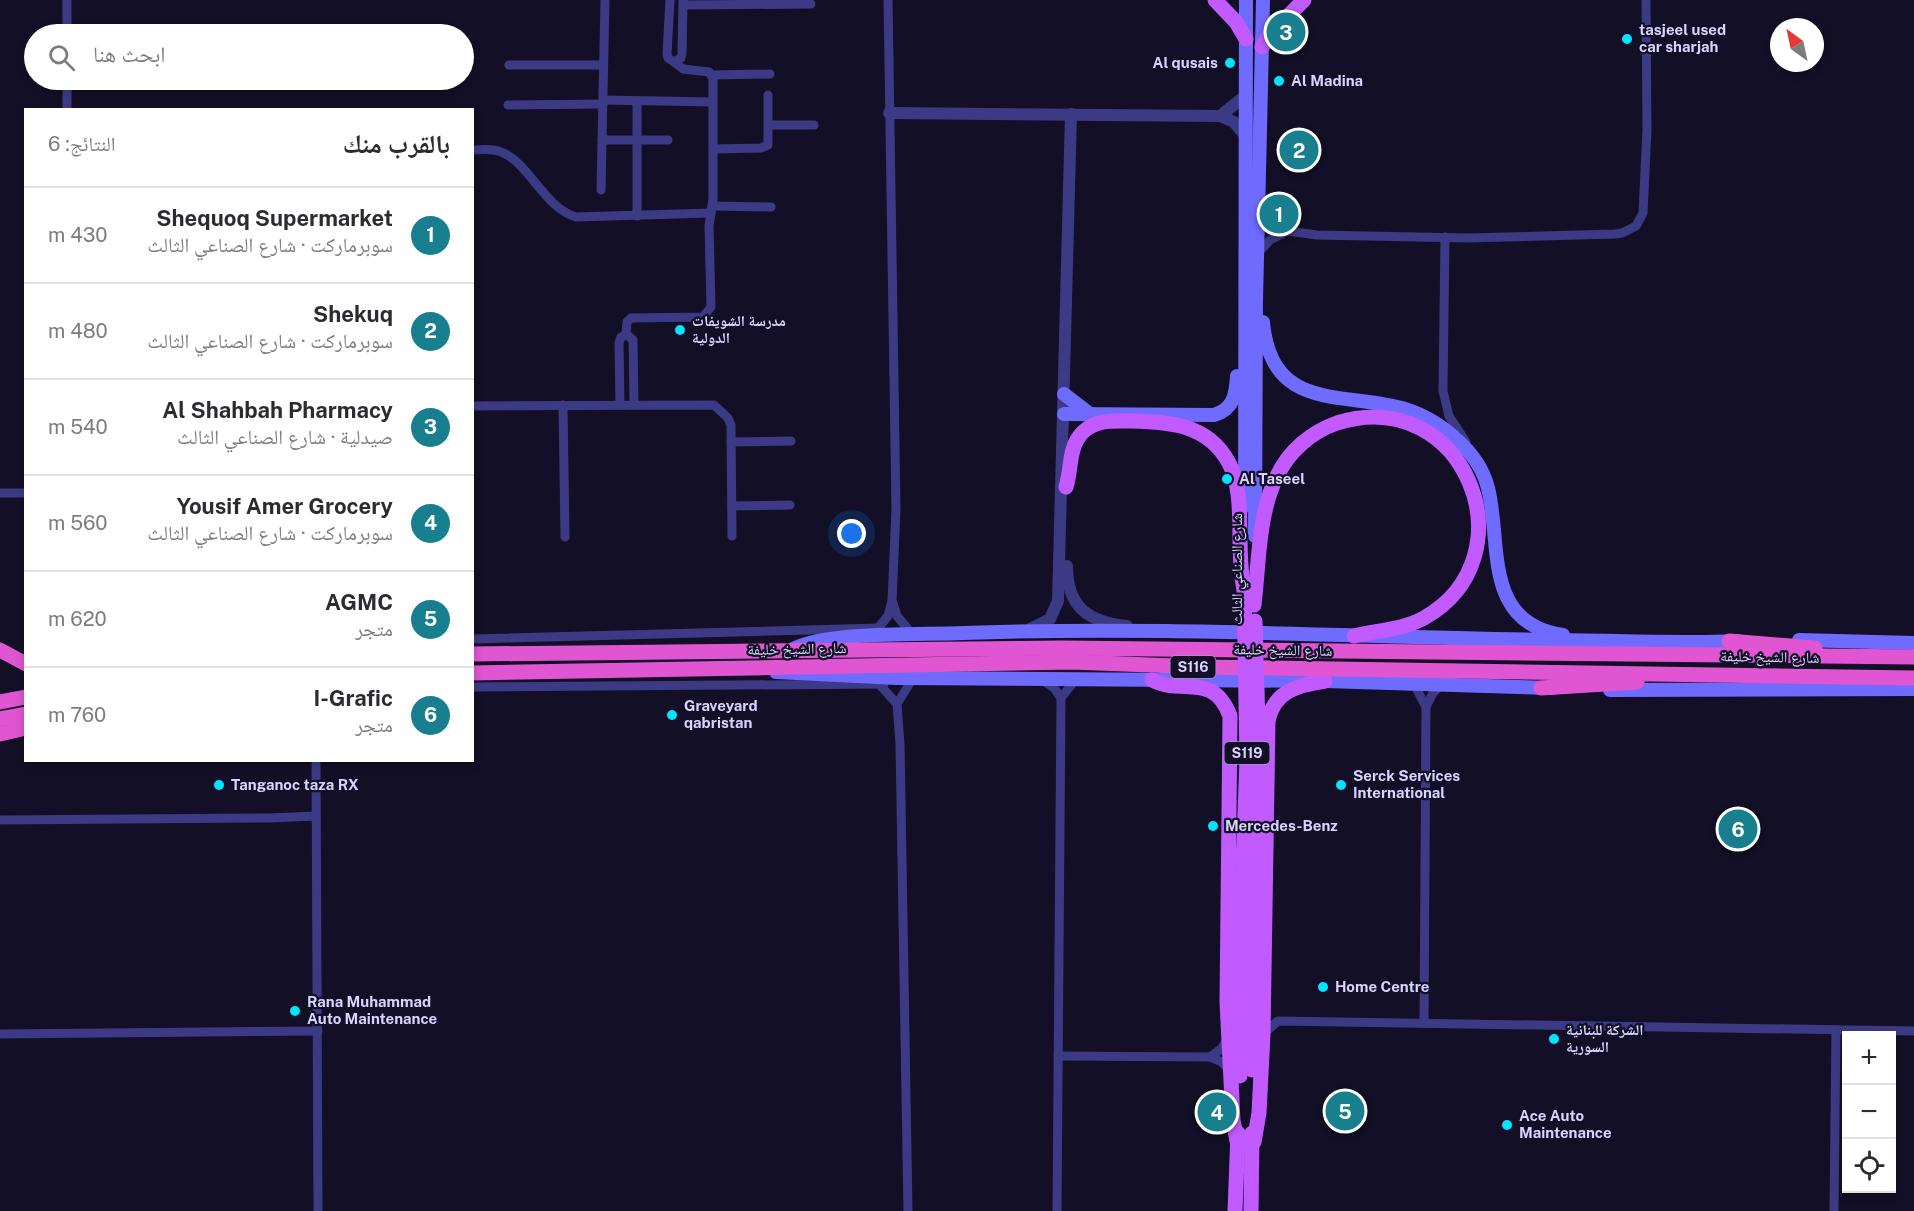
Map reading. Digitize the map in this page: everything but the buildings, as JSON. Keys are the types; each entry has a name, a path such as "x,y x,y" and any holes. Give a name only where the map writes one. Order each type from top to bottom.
{"highway":[{"path":"1730,641 1842,650 1871,656"},
{"name":"شارع الشيخ خليفة","path":"474,654 1097,648 1914,657"},
{"path":"0,650 24,663"},
{"name":"شارع الشيخ خليفة","path":"474,673 1072,662 1202,667 1914,678"},
{"path":"599,685 614,670"},
{"path":"1541,688 1561,684 1658,681 1690,673"},
{"path":"0,702 24,697"},
{"path":"0,718 24,714"},
{"path":"0,734 24,728"}],"main road":[{"path":"1215,0 1236,22 1246,39"},
{"name":"شارع الصناعي الثالث","path":"1235,1211 1247,916 1259,758 1245,342 1246,0"},
{"name":"شارع الصناعي الثالث","path":"1251,1211 1254,1142 1247,916 1244,589 1239,558 1251,515 1263,0"},
{"path":"1262,47 1270,34 1304,0"},
{"path":"1256,301 1262,312 1270,355 1283,374 1299,387 1319,397 1407,410 1439,425 1472,455 1488,487 1496,564 1507,599 1524,618 1549,632 1595,637 1609,641"},
{"path":"1064,419 1090,414 1220,413 1234,399 1239,359 1245,342"},
{"path":"1064,394 1090,414"},
{"path":"1251,515 1294,451 1316,433 1347,420 1379,417 1414,426 1441,442 1463,465 1473,491 1479,524 1474,556 1459,586 1436,609 1423,618 1408,625 1354,636"},
{"path":"1066,487 1071,451 1077,439 1088,428 1111,421 1176,423 1206,437 1224,454 1251,515"},
{"path":"790,651 805,644 831,640 1023,631 1150,631 1609,641 1782,639 1914,643"},
{"path":"763,668 793,675 941,678 1325,681 1599,690 1914,689"},
{"path":"1152,680 1204,688 1223,702 1230,716 1229,1037 1233,1120 1237,1141"},
{"path":"1254,1142 1259,1113 1263,1034 1270,714 1277,700 1289,690 1325,681"}],"street":[{"path":"67,0 67,24"},
{"path":"601,190 604,0"},
{"path":"670,0 667,54 671,61 683,69 711,75 770,74"},
{"path":"878,628 888,616 892,601 896,509 895,320 888,0"},
{"path":"1259,213 1274,227 1286,232 1317,235 1445,237 1614,234 1629,231 1636,226 1644,205 1647,129 1646,0"},
{"path":"675,62 681,58 682,54 683,2 811,4"},
{"path":"509,65 603,65"},
{"path":"620,405 619,339 626,334 627,322 631,318 703,317 710,311 713,149 711,75"},
{"path":"67,90 67,108"},
{"path":"713,149 765,147 769,142 768,95"},
{"path":"1220,116 1245,96"},
{"path":"508,105 638,100 713,102"},
{"path":"637,216 638,100"},
{"path":"889,113 1220,116 1234,122 1245,135"},
{"path":"1071,114 1064,394 1067,580 1074,601 1097,620 1150,631"},
{"path":"769,125 814,124"},
{"path":"602,140 668,140"},
{"path":"474,150 495,150 507,154 557,207 569,215 637,216 712,209 771,207"},
{"path":"1258,253 1270,240 1286,232"},
{"path":"1445,237 1443,391 1449,416 1472,455"},
{"path":"626,334 633,340 634,405"},
{"path":"619,371 634,371"},
{"path":"563,405 565,537"},
{"path":"474,406 714,405 730,421 732,536"},
{"path":"1023,631 1046,623 1057,606 1060,443 1064,419"},
{"path":"731,442 791,441"},
{"path":"0,493 24,493"},
{"path":"732,506 790,505"},
{"path":"892,601 897,616 906,628"},
{"path":"474,639 878,628 960,633"},
{"path":"474,687 880,685 931,683 941,678"},
{"path":"1057,1211 1061,698 1077,678"},
{"path":"1040,679 1050,684 1061,698"},
{"path":"908,1211 897,704 910,683"},
{"path":"1414,684 1426,707"},
{"path":"1424,1023 1426,707 1433,693 1442,684"},
{"path":"880,685 897,704"},
{"path":"316,762 318,1211"},
{"path":"0,820 316,816"},
{"path":"1264,1005 1278,1021"},
{"path":"1263,1034 1278,1021 1914,1031"},
{"path":"1834,1211 1836,1030"},
{"path":"0,1034 318,1031"},
{"path":"1210,1056 1221,1048 1229,1037"},
{"path":"1058,1056 1210,1056 1222,1062 1231,1073"}],"place":[{"name":"Al Shahbah Pharmacy","path":"1286,32"},
{"name":"tasjeel used car sharjah","path":"1627,39"},
{"name":"Al qusais","path":"1230,63"},
{"name":"Al Madina","path":"1279,81"},
{"name":"Shekuq","path":"1299,150"},
{"name":"Shequoq Supermarket","path":"1279,214"},
{"name":"مدرسة الشويفات الدولية","path":"680,330"},
{"name":"Al Taseel","path":"1227,479"},
{"name":"Graveyard qabristan","path":"672,715"},
{"name":"Tanganoc taza RX","path":"219,785"},
{"name":"Serck Services International","path":"1341,785"},
{"name":"Mercedes-Benz","path":"1213,826"},
{"name":"I-Grafic","path":"1738,829"},
{"name":"Home Centre","path":"1323,987"},
{"name":"Rana Muhammad Auto Maintenance","path":"295,1011"},
{"name":"الشركة للبنانية السورية","path":"1554,1039"},
{"name":"AGMC","path":"1345,1111"},
{"name":"Yousif Amer Grocery","path":"1217,1112"},
{"name":"Ace Auto Maintenance","path":"1507,1125"}]}
